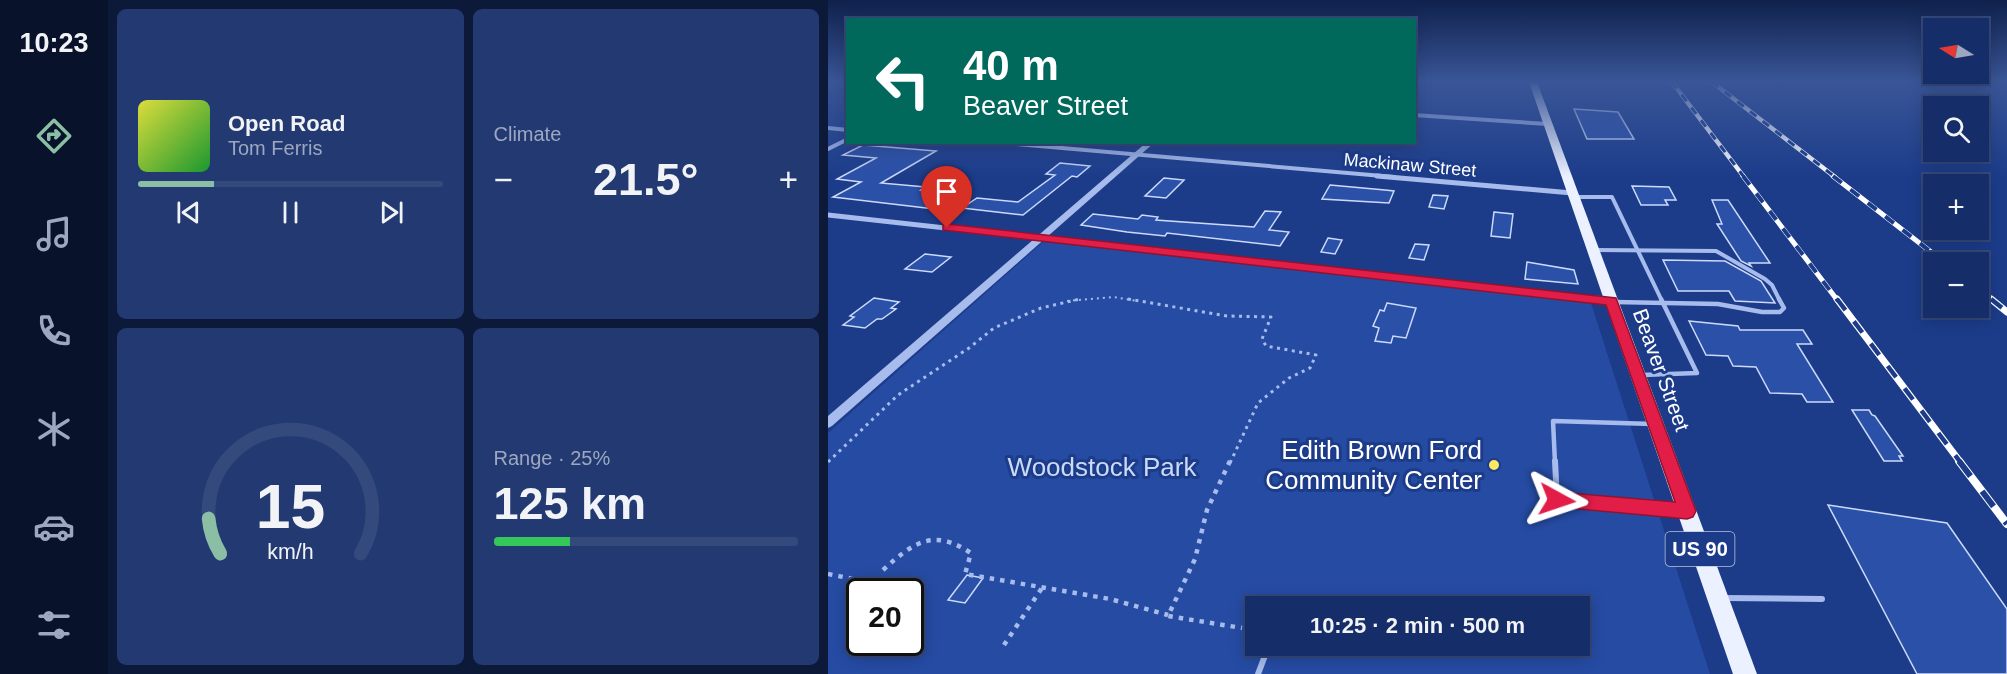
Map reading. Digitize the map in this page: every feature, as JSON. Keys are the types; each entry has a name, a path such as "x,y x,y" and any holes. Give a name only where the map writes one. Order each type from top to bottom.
{"main road":[{"name":"Beaver Street","path":"1544,113 1745,674"}],"street":[{"path":"1416,115 1548,124"},
{"path":"828,128 846,130"},
{"path":"828,149 846,140"},
{"name":"Mackinaw Street","path":"1016,144 1573,195"},
{"path":"828,423 1150,144"},
{"path":"828,214 1611,301"}],"lane":[{"path":"1573,195 1612,197 1697,373 1638,375"},
{"path":"1592,250 1716,251 1765,279 1772,285 1784,308 1780,312 1762,312 1718,304 1611,301"},
{"path":"1656,424 1553,421 1557,500 1687,511"},
{"path":"1718,597 1822,599"},
{"path":"1258,674 1265,656"}],"path":[{"path":"828,462 898,395 969,348 994,328 1041,308 1070,300 1114,297 1227,316 1271,317 1262,339 1266,346 1302,351 1316,356 1310,368 1289,378 1258,403 1207,510 1195,559 1168,616"},
{"path":"883,570 908,547 917,542 942,539 955,542 971,553 965,574 1110,599 1168,616 1242,628"},
{"path":"828,574 849,578"},
{"path":"1004,645 1042,588"}],"green space":[{"name":"Woodstock Park","path":"1043,242 1591,303 1710,674 828,674 828,433"}],"building":[{"path":"1576,113 1619,113 1634,139 1587,139"},
{"path":"863,145 936,151 881,183 926,187 921,190 936,192 931,195 961,198 943,210 833,197 861,182 837,179 876,158 843,155"},
{"path":"1060,163 1090,166 1077,177 1072,176 1023,215 962,208 977,198 1018,202 1055,175 1046,174"},
{"path":"1164,178 1184,180 1166,198 1145,196"},
{"path":"1330,185 1394,191 1389,203 1322,199"},
{"path":"1632,186 1669,187 1676,200 1665,200 1668,205 1641,205"},
{"path":"1433,195 1448,196 1444,209 1429,207"},
{"path":"1712,200 1728,200 1770,263 1749,263 1751,266 1741,261 1717,224 1722,224"},
{"path":"1265,211 1281,212 1269,230 1289,232 1280,246 1167,233 1165,236 1127,232 1081,225 1093,214 1138,219 1142,215 1158,217 1156,220 1254,227"},
{"path":"1494,212 1513,214 1510,238 1491,236"},
{"path":"1328,238 1342,240 1335,254 1321,252"},
{"path":"1415,244 1429,245 1424,260 1409,258"},
{"path":"925,254 951,257 932,272 905,269"},
{"path":"1663,260 1725,261 1761,281 1775,303 1735,301 1729,291 1678,291"},
{"path":"1527,262 1574,270 1578,284 1525,279"},
{"path":"874,298 899,302 891,308 896,309 865,328 843,325 854,317 850,316"},
{"path":"1387,303 1416,308 1406,338 1393,336 1391,343 1375,341 1379,328 1373,326 1380,310 1384,311"},
{"path":"1689,321 1738,326 1740,330 1803,330 1812,344 1797,344 1833,402 1807,402 1802,394 1770,393 1756,367 1733,366 1728,356 1706,355"},
{"path":"1852,410 1869,410 1875,416 1903,456 1899,456 1902,461 1884,461"},
{"path":"1828,505 1947,523 2007,609 2007,674 1917,674"},
{"path":"967,575 983,578 965,603 948,600"}],"railway":[{"path":"1696,113 1744,177"},
{"path":"1753,113 1835,177"},
{"path":"1743,176 1838,301"},
{"path":"1833,176 1931,252"},
{"path":"1989,298 1993,301"},
{"path":"1837,299 1961,463"},
{"path":"1991,299 2007,312"},
{"path":"1959,461 2007,524"}],"place":[{"name":"Edith Brown Ford Community Center","path":"1494,465"}],"route":[{"path":"947,228 1611,301 1687,511 1557,500"}]}
